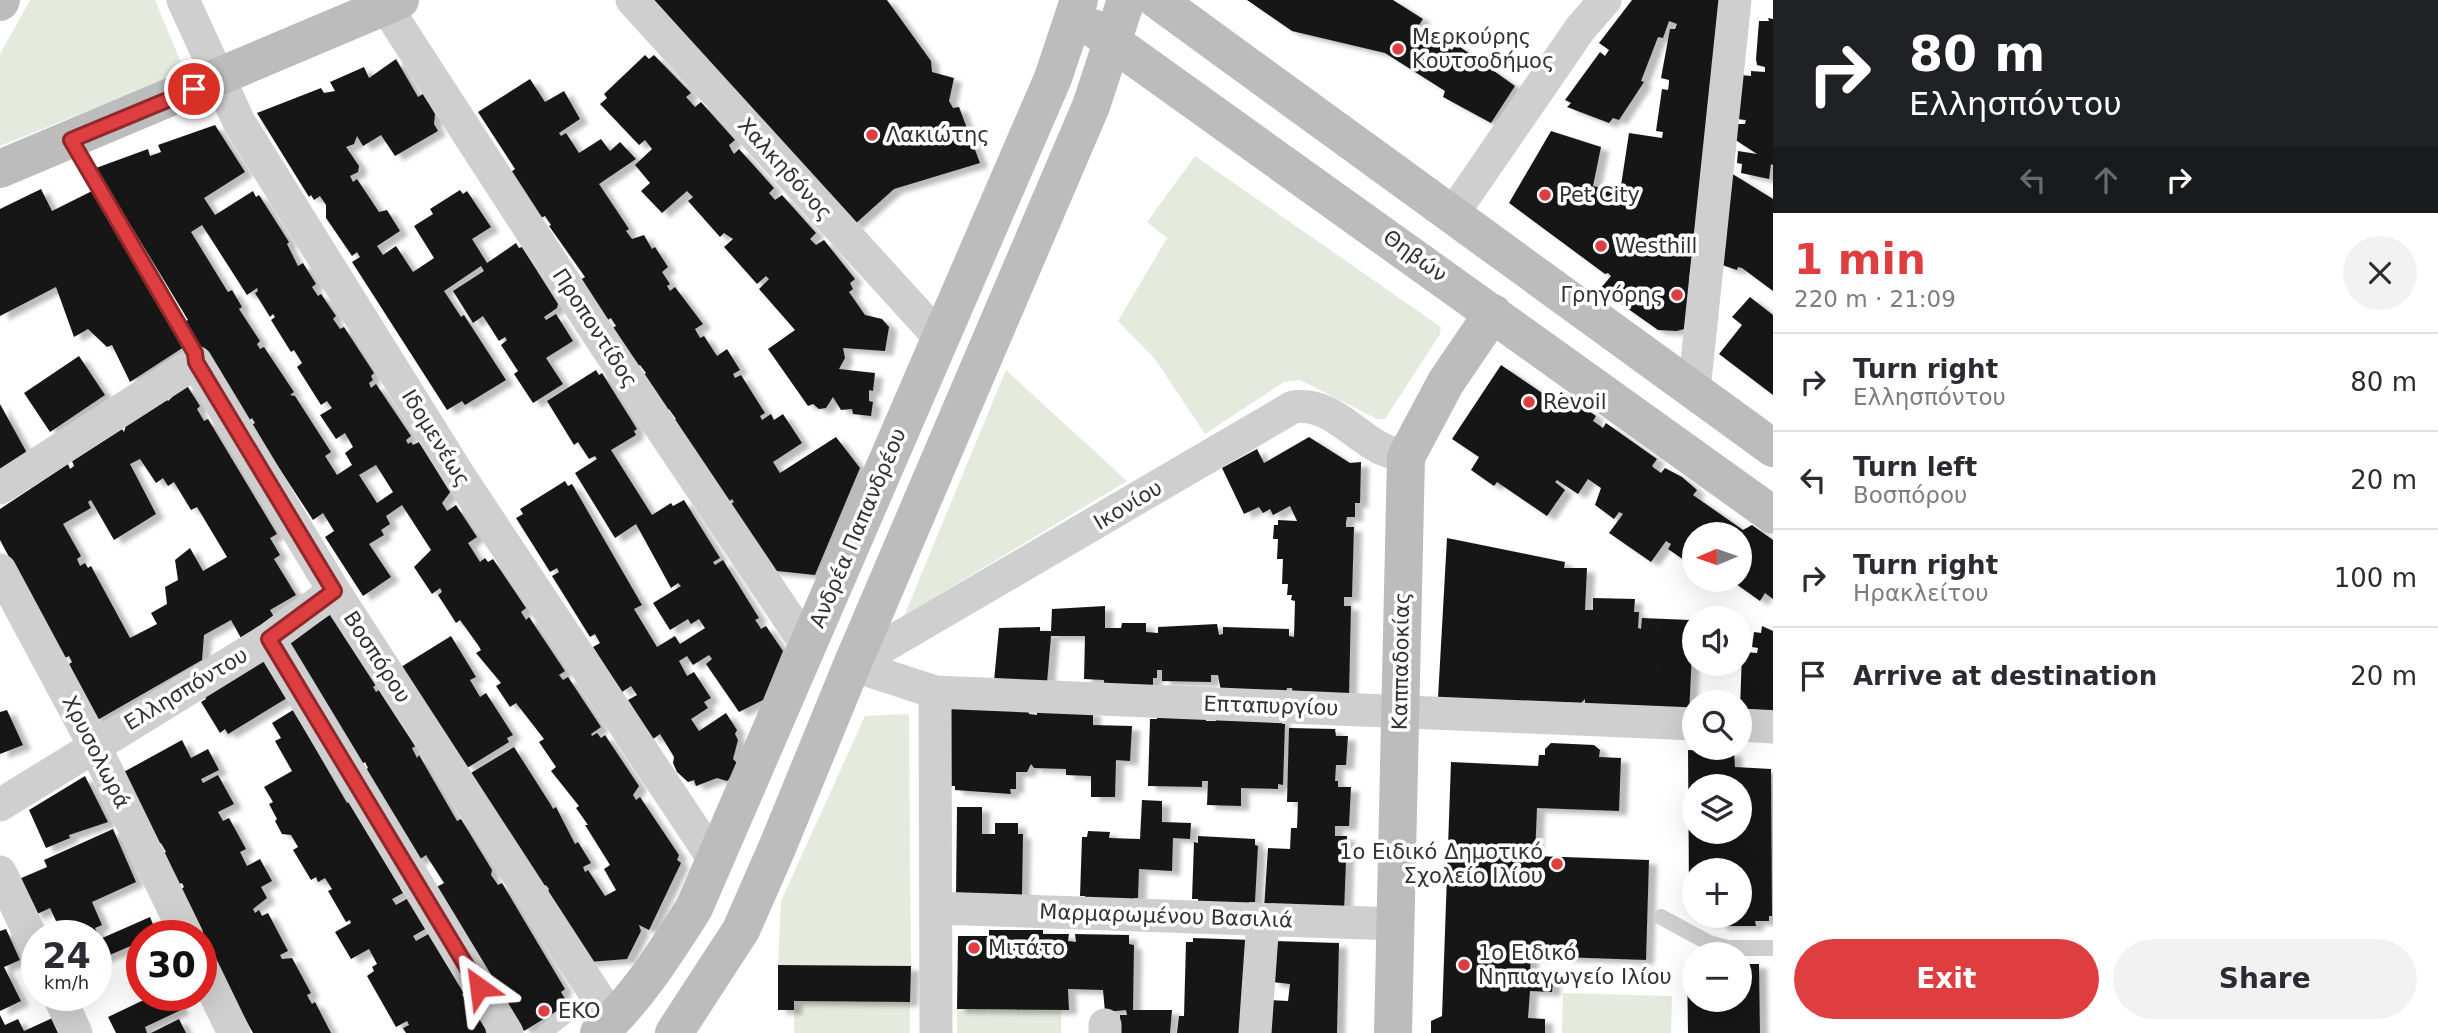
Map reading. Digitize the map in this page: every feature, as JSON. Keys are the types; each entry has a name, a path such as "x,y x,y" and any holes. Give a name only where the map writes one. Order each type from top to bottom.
{"main road":[{"path":"674,1033 741,930 1081,131 1126,0"},
{"path":"1157,0 1773,448"},
{"path":"0,169 393,4"},
{"name":"Ανδρέα Παπανδρέου","path":"606,1026 662,958 694,908 1053,78 1070,5"},
{"name":"Θηβών","path":"1070,5 1112,42 1773,515"},
{"name":"Καππαδοκίας","path":"1393,1033 1406,457 1446,382 1493,313"}],"street":[{"name":"Ιδομενέως","path":"183,0 239,122 460,477 715,861"},
{"name":"Χαλκηδόνος","path":"632,0 939,337"},
{"path":"1452,215 1580,29 1605,0"},
{"path":"1693,390 1735,0"},
{"name":"Προποντίδος","path":"393,4 596,331 808,647"},
{"path":"0,488 196,362"},
{"name":"Βοσπόρου","path":"196,362 334,591 606,1026"},
{"name":"Ικονίου","path":"852,665 1293,407 1307,405 1323,409 1380,448 1406,457"},
{"name":"Χρυσολωρά","path":"0,570 94,745 179,920"},
{"name":"Ελλησπόντου","path":"0,805 269,639 334,591"},
{"path":"269,639 507,1033"},
{"name":"Επταπυργίου","path":"852,665 934,692 1682,723"},
{"path":"934,692 936,1033"},
{"path":"1752,726 1773,727"},
{"path":"0,872 23,920"},
{"name":"Μαρμαρωμένου Βασιλιά","path":"936,908 1396,924"},
{"path":"1255,1033 1262,920"},
{"path":"217,998 234,1033"},
{"path":"66,1011 76,1033"}],"lane":[{"name":"Βοσπόρου","path":"71,140 195,353 196,362"},
{"path":"1661,916 1709,943 1727,948 1773,948"},
{"path":"544,1033 575,1009 606,1026"}],"shaded area":[{"path":"30,0 155,0 185,72 0,146 0,54"},
{"path":"1195,156 1441,327 1440,334 1385,419 1377,419 1300,380 1284,382 1205,434 1155,359 1118,321 1167,238 1147,222"},
{"path":"1006,370 1127,481 904,616"},
{"path":"909,714 911,966 778,965 781,901 865,716"},
{"path":"1563,993 1672,996 1671,1033 1562,1033"},
{"path":"794,1001 910,1002 910,1033 794,1033"},
{"path":"957,1009 1061,1010 1061,1033 957,1033"}],"building":[{"name":"Λακιώτης","path":"654,0 887,0 931,61 932,72 954,78 949,101 953,108 959,107 980,163 894,189 854,225"},
{"path":"1247,0 1393,0 1423,19 1415,31 1452,50 1456,44 1515,86 1491,123 1443,97 1445,91 1385,53 1292,31"},
{"path":"1632,0 1724,0 1689,280 1699,282 1684,329 1677,331 1658,330 1600,289 1611,276 1608,273 1605,274 1509,203 1551,131 1601,147 1593,186 1620,192 1629,133 1662,138 1663,132 1656,131 1662,89 1668,90 1669,80 1661,78 1670,29 1675,29 1677,24 1669,21 1663,38 1658,37 1641,81 1644,82 1619,120 1613,118 1609,123 1567,107 1571,103 1565,100 1600,52 1605,56 1609,50 1599,43"},
{"path":"1768,18 1773,19 1773,165 1771,164 1769,179 1741,173 1742,164 1737,163 1738,151 1757,154 1734,139 1738,124 1745,124 1746,120 1736,119 1741,75 1751,76 1751,71 1765,72 1765,67 1757,65 1756,59 1759,21 1769,21"},
{"path":"645,55 649,59 654,55 691,93 686,97 695,107 701,102 735,140 729,145 734,154 739,149 774,188 769,193 775,200 782,195 816,233 810,239 816,245 824,240 855,279 850,283 853,289 849,292 865,315 882,319 889,327 885,351 843,348 845,358 839,369 875,373 873,391 869,390 869,401 873,402 871,416 853,414 852,409 841,410 833,397 826,408 819,409 813,404 808,406 768,349 795,330 759,289 769,279 766,276 757,284 724,247 733,239 724,233 720,237 688,201 693,197 687,191 662,213 641,191 650,183 635,165 652,149 645,140 639,145 600,104 607,98 604,94"},
{"path":"396,59 418,97 423,94 435,114 434,124 438,131 395,156 381,135 363,146 357,136 354,144 346,147 359,166 358,172 350,176 353,182 357,179 379,212 387,210 400,231 377,246 383,255 396,246 413,272 434,258 414,226 433,214 430,209 460,190 463,194 467,191 491,227 472,239 487,263 516,243 519,248 522,247 558,304 557,308 544,317 546,320 556,314 573,341 546,358 563,384 533,403 514,374 518,371 501,345 507,340 505,337 499,341 483,316 473,323 453,291 484,271 481,266 444,291 461,317 464,315 506,380 465,405 462,401 447,410 352,262 360,257 357,252 352,256 326,218 326,205 320,196 314,200 311,195 309,197 257,113 321,88 324,93 335,91 330,82 364,67 369,78"},
{"path":"530,79 545,102 564,91 580,119 559,133 561,136 566,133 579,153 601,139 610,151 620,142 636,159 599,184 629,229 626,231 632,239 644,235 652,249 655,247 668,267 662,272 670,284 667,286 670,291 675,287 703,324 695,329 700,338 704,336 717,356 727,349 740,370 733,374 735,378 741,375 765,413 760,416 762,420 771,414 774,420 783,414 802,443 773,462 780,473 836,437 860,468 815,575 768,570 728,506 734,502 732,499 724,505 668,423 676,419 669,409 666,412 643,375 646,373 640,365 637,367 612,328 616,326 611,318 606,321 580,280 585,277 549,226 551,225 545,216 541,218 511,172 515,169 478,112"},
{"path":"215,125 245,172 204,198 215,215 253,191 256,197 259,195 289,242 287,244 298,266 303,263 316,284 312,287 318,296 321,294 336,316 333,319 340,329 344,327 374,373 371,376 373,380 369,383 371,388 376,384 411,436 406,440 408,444 419,442 451,491 442,503 447,511 456,505 477,537 468,543 480,562 485,558 488,562 493,559 526,608 521,612 526,620 529,617 565,671 559,675 563,680 568,677 601,727 591,734 592,736 597,733 601,738 605,735 639,786 633,795 636,800 640,797 679,855 677,860 681,863 649,930 639,925 641,931 627,959 588,962 547,895 549,889 546,885 540,889 471,773 514,747 553,809 556,807 575,844 578,842 591,863 583,867 585,872 588,870 605,896 616,890 604,869 610,865 576,808 579,806 551,771 556,767 539,742 544,739 516,703 510,707 496,686 501,683 476,653 481,650 478,645 460,620 456,623 438,595 442,592 440,588 432,594 414,567 431,550 402,505 386,516 390,524 381,530 384,535 369,544 391,577 363,596 325,537 334,531 323,513 313,520 251,425 255,423 252,418 247,422 216,375 221,372 212,368 182,323 188,320 96,168 148,149 150,156 161,152 158,145","holes":["202,225 247,295 257,288 255,293 270,317 273,314 275,317 271,320 291,352 294,350 302,363 297,367 321,405 327,401 332,408 320,415 336,439 345,433 353,447 345,453 352,465 337,475 325,456 331,452 295,396 290,395 294,392 264,347 260,349 257,344 260,341 239,309 242,307 232,290 228,292 191,232","376,465 393,492 377,503 359,475"]},
{"path":"1731,173 1773,199 1773,291 1742,268 1738,267 1737,270 1722,265"},
{"path":"41,189 52,211 92,191 187,345 130,382 112,345 107,347 88,329 74,337 56,287 0,316 0,209"},
{"path":"1750,297 1773,315 1773,395 1719,354 1742,325 1732,317"},
{"path":"79,356 105,395 50,432 24,393"},
{"path":"1501,365 1551,399 1553,393 1558,397 1561,392 1596,416 1593,421 1603,428 1606,423 1657,459 1652,466 1661,473 1665,468 1682,477 1697,490 1693,495 1732,522 1682,522 1682,559 1668,549 1671,544 1666,541 1651,562 1609,533 1623,514 1619,512 1614,519 1595,505 1601,488 1588,479 1578,494 1557,480 1555,482 1565,490 1547,516 1497,482 1494,486 1471,470 1479,457 1452,439"},
{"path":"596,370 599,375 602,373 637,429 634,431 636,435 611,450 652,515 671,503 673,506 684,500 720,558 713,562 715,565 723,560 759,618 755,620 761,629 766,626 783,651 763,700 739,712 706,664 712,659 709,655 693,665 687,656 679,661 687,676 694,672 711,698 704,702 708,708 691,719 699,731 726,713 737,730 735,734 738,740 733,759 737,763 736,773 727,781 717,778 696,786 694,780 688,782 677,772 673,763 674,757 660,734 653,739 628,700 637,695 631,686 622,692 593,647 600,643 595,634 590,637 552,576 559,572 557,568 550,572 516,518 523,514 520,509 565,481 568,486 572,484 642,605 634,609 657,647 675,636 680,644 705,628 699,619 691,624 688,619 670,630 653,603 681,586 678,583 671,588 636,524 615,538 575,473 597,459 595,456 589,459 578,442 574,445 547,401"},
{"path":"186,384 200,406 197,409 204,421 208,419 277,534 270,538 280,555 274,559 296,595 270,610 274,617 241,638 231,620 204,635 202,660 94,722 69,664 72,662 69,656 63,659 0,540 0,509 68,464 70,469 74,466 72,461 122,429 124,432 126,425 166,398 168,401","holes":["140,459 156,483 163,478 168,486 174,482 191,510 197,507 227,557 203,571 190,548 175,560 178,580 165,587 167,604 151,613 157,624 130,638 91,566 88,568 85,563 80,566 77,559 81,556 63,524 91,508 88,502 91,500 114,540 156,514 130,464"]},
{"path":"0,404 27,453 0,470"},
{"path":"1309,437 1350,463 1361,462 1360,503 1355,503 1355,517 1347,517 1346,522 1346,527 1354,527 1352,597 1344,597 1344,606 1351,606 1349,696 1293,695 1292,688 1287,688 1286,692 1221,691 1218,675 1211,675 1211,682 1162,681 1162,670 1157,670 1153,686 1104,685 1104,680 1084,679 1085,636 1051,636 1047,683 994,681 999,628 1040,627 1040,631 1051,631 1052,609 1105,606 1105,628 1121,628 1122,623 1146,623 1146,632 1158,633 1158,627 1217,624 1219,635 1223,634 1223,627 1289,629 1289,636 1294,637 1295,601 1291,600 1292,595 1287,595 1288,584 1282,584 1283,559 1277,559 1278,539 1273,539 1274,525 1278,525 1278,520 1297,521 1290,506 1273,515 1270,509 1263,513 1259,507 1244,514 1222,468 1257,449 1264,463"},
{"path":"1752,525 1773,540 1773,599 1765,593 1760,601 1747,592 1752,592"},
{"path":"1447,538 1565,562 1564,568 1587,568 1585,610 1593,610 1593,598 1635,599 1634,612 1639,612 1638,628 1641,629 1642,618 1682,620 1682,676 1691,676 1690,690 1682,690 1682,715 1585,711 1585,699 1581,703 1438,698"},
{"path":"331,614 377,684 373,687 376,692 379,690 416,746 412,748 417,758 419,755 457,821 461,819 492,870 491,875 498,885 502,883 565,989 561,992 568,1004 524,1031 431,890 444,883 426,855 416,862 363,771 368,768 365,762 362,764 287,644"},
{"path":"1762,626 1773,631 1773,710 1752,709 1752,690 1741,690 1741,676 1752,676 1752,653 1757,653 1758,648 1752,647 1754,632 1761,633"},
{"path":"451,636 476,677 470,680 480,697 486,693 513,735 507,738 509,742 467,768 401,667"},
{"path":"263,658 287,698 228,734 225,729 220,733 201,702 206,699 204,694"},
{"path":"951,706 1028,709 1029,714 1037,715 1037,710 1093,711 1093,725 1132,726 1130,761 1116,760 1115,797 1091,797 1091,776 1066,775 1066,769 1034,768 1031,764 1027,772 1016,772 1016,789 1010,789 1011,794 955,790 955,786 951,786"},
{"path":"7,710 23,745 0,754 0,712"},
{"path":"293,710 347,803 350,801 404,885 400,888 403,893 392,899 396,905 410,897 427,928 413,936 416,941 432,932 466,992 462,994 465,1000 468,998 485,1025 486,1033 406,1033 403,1028 409,1025 407,1021 396,1027 367,976 374,971 372,967 377,964 369,949 351,959 335,932 351,923 350,920 346,922 328,891 332,889 325,878 318,882 316,877 311,880 293,850 298,847 291,835 282,834 275,821 277,819 269,804 273,802 264,787 292,771 275,741 281,738 272,723"},
{"path":"1157,715 1206,716 1206,721 1216,721 1217,715 1282,717 1282,724 1285,724 1283,785 1278,784 1278,789 1241,788 1241,806 1207,805 1208,781 1202,781 1202,787 1148,786 1150,719 1157,719"},
{"path":"1289,728 1335,729 1336,736 1348,736 1346,765 1336,765 1335,781 1338,781 1338,787 1351,787 1349,826 1335,826 1335,836 1347,836 1344,912 1264,909 1268,848 1290,849 1291,828 1297,828 1298,802 1287,802"},
{"path":"182,740 191,758 208,749 219,770 201,779 203,783 218,775 234,804 218,812 223,821 229,818 246,849 240,852 247,866 260,859 272,881 261,887 267,898 253,909 255,913 259,910 262,916 268,913 288,951 280,955 282,959 292,958 311,993 307,995 309,999 312,1004 315,1002 331,1033 253,1033 217,969 217,920 196,920 180,890 184,887 182,883 177,885 161,854 166,852 161,843 157,846 120,774"},
{"path":"1551,743 1594,745 1600,750 1599,757 1621,758 1619,811 1537,808 1535,856 1649,860 1646,960 1531,956 1530,971 1554,972 1552,992 1530,991 1528,1018 1545,1019 1545,1033 1431,1033 1431,1021 1442,1016 1451,762 1538,766 1539,755 1545,755 1545,749"},
{"path":"1688,760 1735,760 1735,767 1771,769 1772,916 1769,916 1769,921 1755,921 1756,926 1752,926 1752,858 1689,858 1689,844 1752,844 1752,774 1688,774"},
{"path":"85,776 108,822 69,835 70,838 46,848 29,810"},
{"path":"1142,800 1162,801 1162,822 1191,823 1190,839 1173,838 1172,871 1139,869 1138,898 1134,898 1134,904 1084,902 1085,896 1080,896 1082,837 1087,837 1088,831 1110,832 1109,838 1140,839"},
{"path":"957,807 982,807 982,834 995,834 995,823 1018,823 1018,834 1023,834 1022,895 956,895"},
{"path":"113,829 136,882 92,902 100,920 56,920 50,908 35,915 19,879 47,867 44,860"},
{"path":"1198,836 1255,839 1255,845 1258,846 1255,902 1249,902 1249,907 1198,905 1198,899 1192,899 1194,842 1198,843"},
{"path":"126,928 126,948 112,954 112,934"},
{"path":"6,929 20,960 4,967 21,1001 0,1011 0,931"},
{"path":"989,930 1043,930 1043,934 1069,934 1068,941 1076,942 1075,934 1129,935 1129,944 1134,945 1133,1010 1172,1010 1170,1033 1120,1033 1120,1015 1127,1015 1126,1010 1105,1012 1103,990 1068,989 1069,1010 957,1009 958,936 989,936"},
{"path":"1193,938 1252,940 1245,1033 1177,1033 1179,1016 1184,1016 1186,942 1193,942"},
{"path":"1275,941 1339,943 1337,1033 1267,1033 1269,1000 1288,1001 1290,984 1272,982"},
{"path":"1752,964 1759,964 1760,1033 1688,1033 1688,1012 1752,1012"},
{"path":"778,965 911,966 910,1002 794,1001 794,1010 778,1010"},
{"path":"126,1008 126,1011 179,1011 145,1027 147,1033 116,1033 108,1017"},
{"path":"0,1015 5,1025 18,1019 24,1031 59,1015 67,1033 0,1033"},
{"path":"179,1019 186,1033 151,1033"}],"place":[{"name":"Μερκούρης Κουτσοδήμος","path":"1398,49"},
{"name":"Λακιώτης","path":"872,135"},
{"name":"Pet City","path":"1545,195"},
{"name":"Westhill","path":"1601,246"},
{"name":"Γρηγόρης","path":"1677,295"},
{"name":"Revoil","path":"1529,402"},
{"name":"1ο Ειδικό Δημοτικό Σχολείο Ιλίου","path":"1557,864"},
{"name":"Μιτάτο","path":"974,948"},
{"name":"1ο Ειδικό Νηπιαγωγείο Ιλίου","path":"1464,965"},
{"name":"EKO","path":"544,1011"}],"route":[{"path":"194,89 71,140 195,353 196,362 334,591 269,639 479,987"}]}
